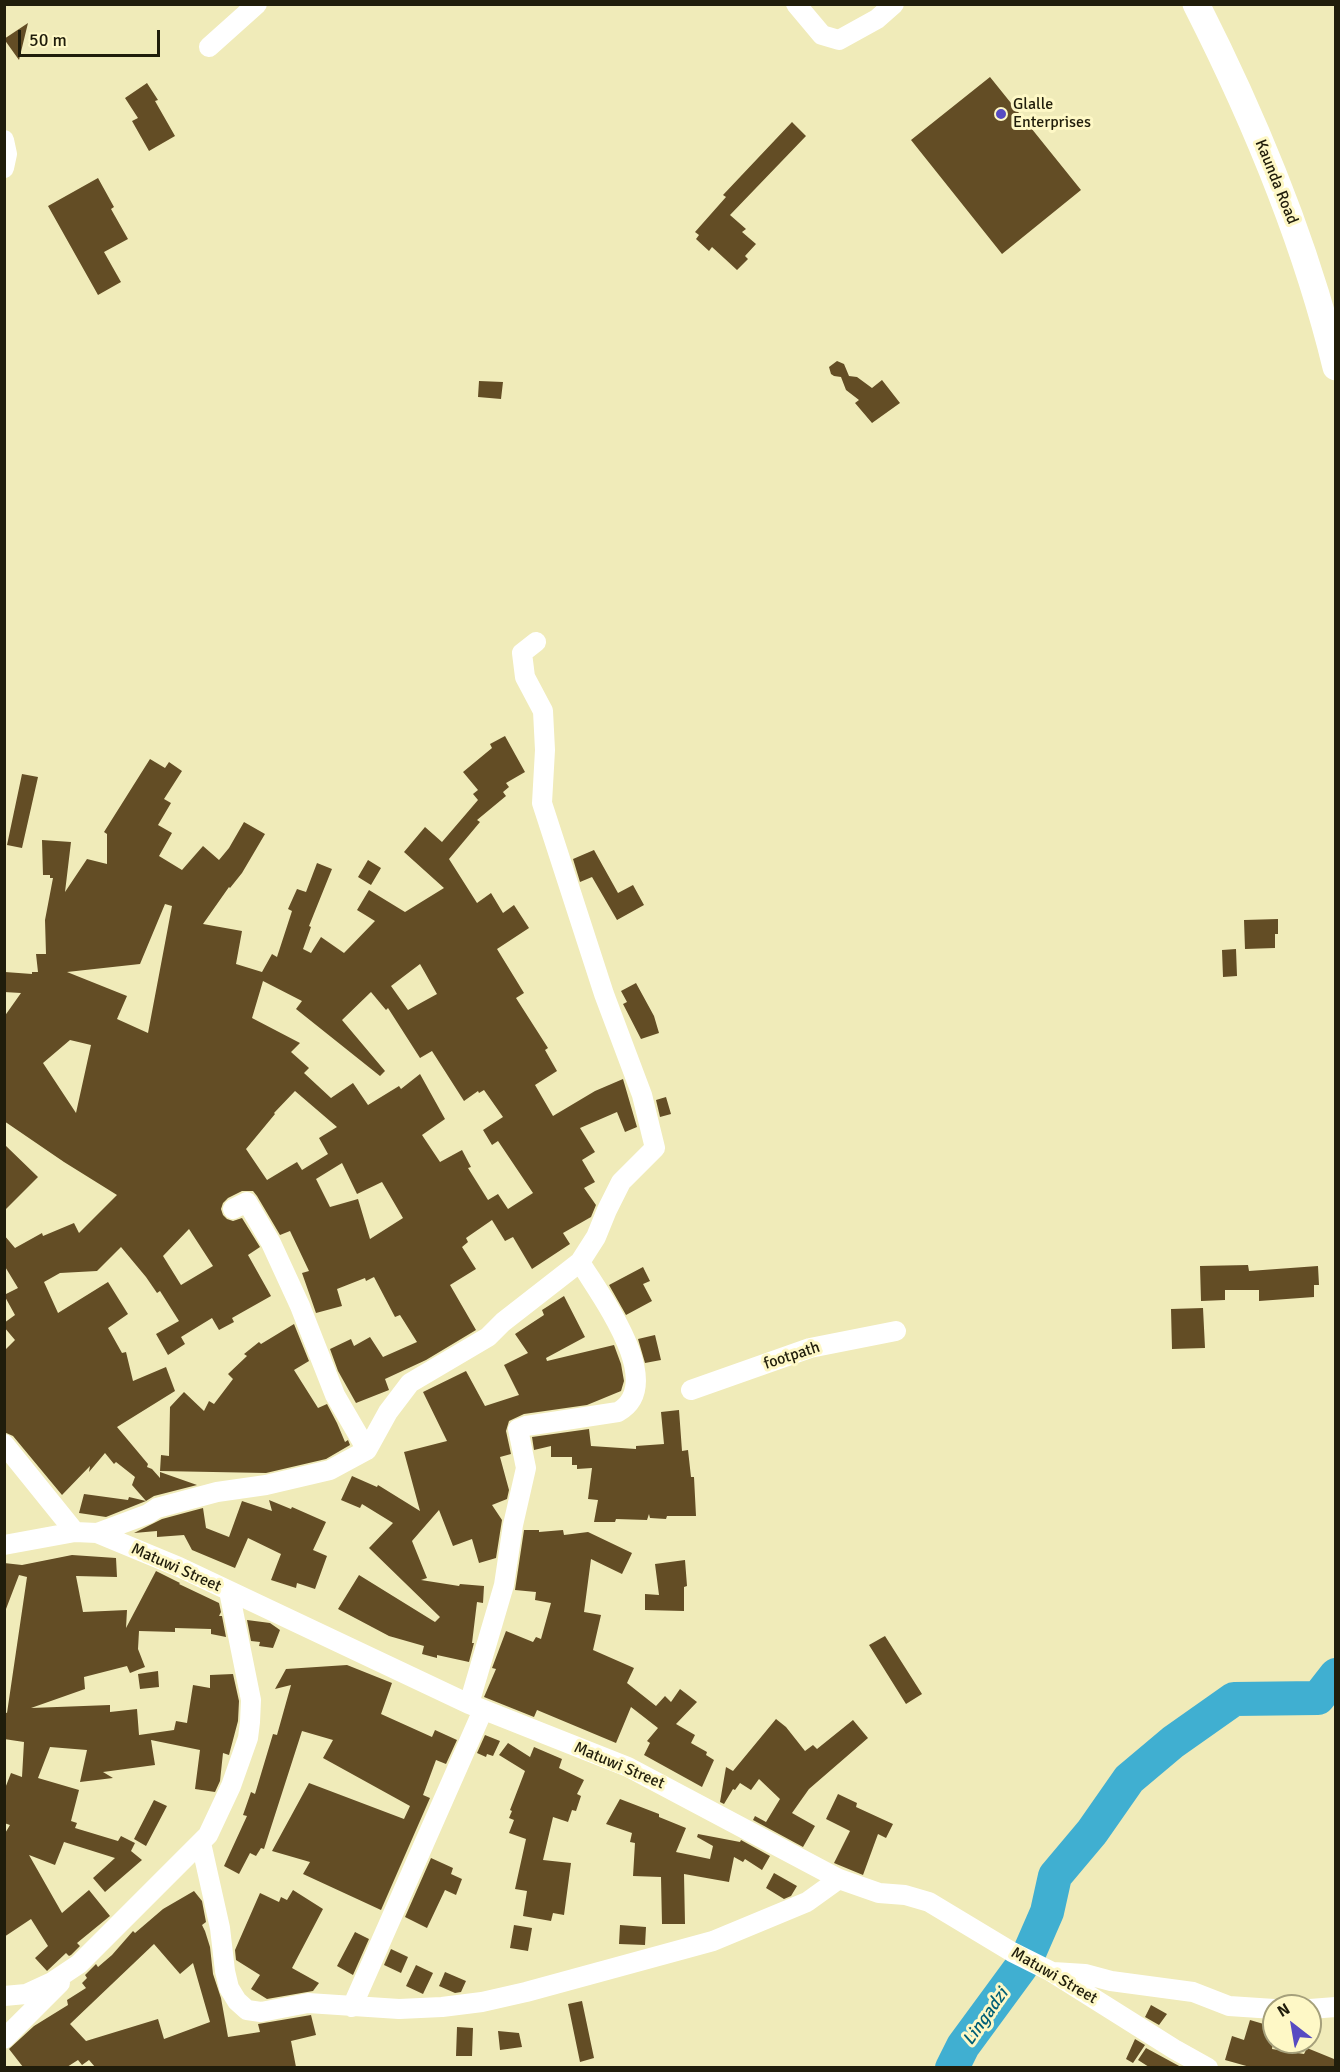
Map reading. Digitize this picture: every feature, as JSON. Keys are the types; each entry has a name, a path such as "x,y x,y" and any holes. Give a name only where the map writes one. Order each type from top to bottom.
{"main road":[{"name":"Kaunda Road","path":"1196,4 1225,61 1280,190 1299,240 1335,367"}],"street":[{"path":"209,47 257,4"},
{"path":"796,4 822,34 839,40 877,19 894,4"},
{"path":"4,140 7,154 4,168"},
{"path":"97,1533 148,1514 157,1508 217,1492 266,1485 330,1470 367,1450 388,1412 410,1383 488,1337 503,1322 580,1262 596,1237 621,1182 655,1149 642,1095 604,994 542,803 545,750 543,711 525,677 522,652 536,642"},
{"path":"233,1209 247,1202 267,1235 300,1306 335,1395 367,1450"},
{"path":"352,2007 476,1707 504,1585 513,1525 526,1468 518,1430 526,1426 618,1412 627,1407 633,1399 637,1377 634,1363 619,1326 580,1262"},
{"name":"footpath","path":"691,1390 810,1348 896,1331"},
{"path":"4,1444 75,1532"},
{"name":"Matuwi Street","path":"4,1545 75,1532 97,1533 179,1567 476,1707 628,1767 839,1879 879,1893 905,1895 928,1902 1002,1946 1050,1971 1174,2049 1208,2067"},
{"path":"4,2039 208,1835 231,1786 248,1738 250,1722 251,1700 229,1592"},
{"path":"201,1843 220,1928 229,1988 237,2001 247,2010 261,2012 276,2011 308,2003 399,2009 442,2007 482,2002 526,1992 713,1941 807,1902 839,1879"},
{"path":"4,1996 26,1994 52,1982 79,1964"},
{"path":"1050,1971 1085,1974 1111,1981 1193,1992 1229,2006 1262,2008"}],"building":[{"path":"28,23 19,60 4,39"},
{"path":"990,77 1081,190 1002,254 911,140"},
{"path":"147,83 175,136 149,151 132,121 138,118 125,98"},
{"path":"792,122 806,136 730,215 746,229 742,232 756,244 745,256 748,259 737,270 712,247 709,251 696,239 699,235 695,232 726,197 723,195"},
{"path":"98,178 114,207 111,209 128,239 104,252 121,282 98,295 48,206"},
{"path":"837,361 844,364 849,376 857,377 872,388 882,380 900,403 872,423 855,403 859,400 846,390 841,377 831,374 829,367"},
{"path":"479,381 503,382 501,399 478,397"},
{"path":"505,736 525,772 506,783 509,787 503,792 506,796 477,820 480,822 449,859 477,903 491,893 503,913 514,905 529,928 497,949 524,993 516,998 548,1048 545,1050 557,1071 535,1085 553,1116 595,1091 623,1079 637,1127 625,1132 617,1112 580,1128 595,1152 582,1160 595,1182 584,1188 596,1205 591,1217 563,1233 570,1244 532,1269 513,1237 505,1241 492,1220 466,1238 468,1242 462,1247 476,1269 450,1285 476,1330 426,1360 385,1379 389,1390 356,1403 338,1371 330,1349 351,1339 354,1346 370,1337 383,1357 417,1342 400,1315 395,1317 374,1277 366,1281 365,1278 337,1289 342,1306 316,1313 302,1273 309,1271 290,1231 280,1235 253,1191 242,1191 228,1198 221,1209 227,1219 233,1221 242,1218 260,1247 248,1255 271,1296 232,1318 234,1322 219,1330 212,1318 181,1337 185,1344 168,1355 156,1334 179,1321 160,1291 157,1293 121,1247 97,1271 60,1273 44,1282 58,1313 108,1282 128,1314 108,1328 122,1353 126,1352 133,1381 166,1367 175,1391 117,1427 148,1464 147,1467 160,1478 160,1472 197,1485 154,1496 146,1501 132,1485 135,1477 116,1462 114,1464 105,1453 89,1472 90,1466 62,1495 13,1436 4,1432 4,1351 15,1340 4,1327 4,1323 15,1315 4,1295 18,1288 4,1265 4,1235 15,1248 42,1233 43,1236 74,1223 79,1233 117,1195 4,1121 4,1017 21,993 4,992 5,972 32,974 32,972 38,972 36,954 46,954 45,920 53,878 50,878 50,875 43,875 42,840 71,842 65,892 87,859 107,864 107,834 104,832 150,759 165,768 169,762 182,771 164,799 171,803 158,825 172,833 159,856 182,870 203,846 219,860 244,822 265,834 242,873 229,887 203,924 242,931 236,964 262,972 272,954 277,957 292,911 288,909 297,889 306,892 317,863 332,869 309,926 311,927 303,949 311,953 321,937 344,953 375,921 357,910 369,890 405,912 444,888 404,852 425,827 442,842 478,800 473,794 478,790 463,772 492,748 490,744","holes":["165,904 172,906 148,1033 117,1019 127,996 67,972 140,964","420,964 437,994 408,1010 391,986","263,981 302,1001 296,1009 380,1076 385,1071 342,1020 371,992 386,1010 388,1008 420,1058 432,1051 464,1101 478,1091 479,1093 484,1090 503,1117 483,1130 492,1145 498,1141 533,1193 508,1209 498,1194 488,1200 468,1168 471,1167 462,1150 440,1162 422,1135 445,1119 420,1074 401,1089 399,1086 368,1105 353,1083 331,1098 304,1073 309,1068 291,1052 300,1043 252,1018","70,1040 91,1045 76,1113 43,1063","295,1091 337,1127 319,1138 328,1154 302,1170 297,1162 267,1180 246,1149","342,1163 357,1194 382,1182 403,1218 370,1239 358,1199 330,1207 316,1179","189,1229 213,1266 181,1285 163,1256"]},
{"path":"22,774 38,777 22,848 7,845"},
{"path":"594,850 618,893 633,885 644,905 617,920 592,877 580,882 573,859"},
{"path":"368,860 381,868 371,885 358,877"},
{"path":"1278,919 1275,948 1245,949 1244,920"},
{"path":"1236,949 1237,976 1223,977 1222,950"},
{"path":"636,983 654,1016 659,1033 641,1039 623,1004 627,1002 621,991"},
{"path":"666,1097 671,1114 660,1117 656,1100"},
{"path":"4,1144 38,1177 4,1211"},
{"path":"1248,1265 1249,1271 1318,1266 1319,1285 1314,1285 1314,1297 1259,1301 1259,1290 1225,1290 1225,1300 1201,1301 1200,1266"},
{"path":"643,1267 650,1281 643,1284 652,1301 626,1315 609,1285"},
{"path":"564,1296 585,1337 546,1358 547,1361 614,1345 624,1381 621,1391 587,1405 524,1414 509,1421 506,1431 511,1454 500,1457 509,1490 507,1499 492,1505 502,1520 496,1558 479,1563 472,1539 453,1546 439,1510 412,1541 427,1578 421,1580 459,1586 460,1584 484,1586 483,1603 477,1602 472,1643 474,1643 469,1662 422,1654 424,1646 389,1636 338,1609 359,1575 435,1622 440,1617 369,1548 393,1523 362,1504 360,1508 341,1500 352,1476 377,1487 378,1485 420,1511 404,1452 447,1441 423,1392 466,1371 485,1406 519,1395 504,1365 528,1353 515,1334 544,1315 542,1310"},
{"path":"1203,1308 1205,1348 1172,1349 1171,1309"},
{"path":"294,1324 309,1361 294,1370 318,1408 327,1404 345,1442 348,1440 350,1445 326,1459 266,1473 160,1471 161,1455 169,1456 170,1407 184,1392 204,1411 209,1401 214,1404 233,1379 228,1374 247,1356 244,1354 259,1342 261,1344"},
{"path":"655,1335 661,1360 645,1363 638,1339"},
{"path":"679,1410 682,1451 688,1450 691,1477 694,1477 696,1516 667,1516 666,1519 650,1518 649,1514 647,1520 616,1519 615,1522 594,1522 598,1500 588,1499 592,1468 577,1469 577,1465 572,1465 572,1457 551,1457 551,1446 534,1450 532,1437 589,1429 591,1446 636,1449 636,1446 664,1444 661,1412"},
{"path":"84,1494 128,1500 129,1497 146,1501 106,1517 79,1513"},
{"path":"269,1500 326,1522 313,1550 327,1556 315,1589 297,1583 296,1588 271,1580 281,1554 248,1538 235,1568 192,1550 184,1535 157,1537 157,1531 134,1533 162,1519 203,1508 206,1528 229,1537 242,1501 272,1511"},
{"path":"524,1530 539,1530 539,1532 563,1530 564,1535 588,1532 632,1553 622,1574 591,1559 584,1612 601,1615 593,1650 634,1668 627,1683 656,1706 665,1696 671,1702 680,1689 697,1702 676,1724 695,1735 691,1743 707,1752 706,1755 714,1760 702,1787 644,1755 650,1743 647,1741 658,1728 631,1707 616,1743 537,1710 534,1717 484,1697 496,1669 492,1668 506,1631 533,1642 536,1637 541,1639 551,1603 535,1600 536,1592 515,1590"},
{"path":"72,1555 116,1558 117,1577 76,1576 83,1612 127,1610 126,1628 156,1571 219,1603 221,1612 219,1616 222,1616 226,1637 211,1634 211,1629 175,1628 175,1632 139,1631 138,1649 145,1667 130,1673 127,1666 84,1677 85,1689 31,1708 110,1705 110,1712 137,1709 139,1735 174,1730 176,1721 187,1723 193,1685 210,1688 210,1675 233,1674 239,1701 238,1721 229,1755 223,1753 220,1781 215,1792 195,1789 200,1750 151,1740 155,1765 103,1772 113,1778 80,1782 87,1750 50,1747 38,1778 79,1790 71,1821 77,1823 75,1828 118,1841 121,1836 135,1843 131,1851 142,1860 105,1892 93,1878 115,1858 64,1842 55,1865 29,1855 62,1913 89,1890 110,1916 77,1943 80,1946 71,1955 66,1953 47,1971 35,1958 48,1946 31,1919 4,1937 4,1835 10,1825 4,1823 4,1791 11,1773 22,1777 24,1742 4,1739 4,1712 7,1713 27,1577 19,1575 6,1609 4,1609 4,1563 22,1565"},
{"path":"685,1560 687,1586 684,1587 684,1611 645,1610 645,1594 659,1595 655,1564"},
{"path":"247,1620 270,1623 280,1630 273,1648 259,1646 260,1642 251,1641"},
{"path":"885,1636 922,1694 906,1704 869,1645"},
{"path":"347,1665 392,1683 381,1714 432,1737 435,1730 457,1740 446,1764 436,1760 423,1795 430,1798 381,1910 303,1874 310,1862 272,1851 309,1783 404,1819 410,1806 323,1758 333,1740 302,1731 264,1849 261,1848 256,1856 250,1853 239,1874 224,1866 247,1816 243,1815 251,1792 255,1794 273,1734 277,1735 291,1685 275,1689 286,1669"},
{"path":"158,1671 159,1687 140,1689 138,1674"},
{"path":"776,1719 786,1727 805,1751 813,1745 817,1749 853,1720 868,1738 809,1789 792,1813 815,1826 803,1847 753,1820 755,1816 766,1822 780,1799 759,1779 751,1790 740,1783 735,1790 733,1789 724,1804 720,1802 726,1767 733,1771"},
{"path":"485,1735 500,1741 493,1756 487,1754 486,1757 477,1753"},
{"path":"508,1743 530,1757 534,1747 562,1759 559,1768 584,1780 577,1794 581,1796 576,1811 572,1810 568,1822 553,1817 543,1860 571,1863 564,1915 553,1913 551,1921 523,1916 527,1891 515,1889 526,1839 509,1833 514,1820 509,1818 525,1771 499,1755"},
{"path":"838,1794 857,1803 856,1807 893,1824 886,1838 878,1834 863,1875 834,1863 850,1831 826,1819"},
{"path":"620,1799 659,1814 659,1817 686,1828 676,1852 710,1859 713,1846 697,1837 698,1834 740,1842 741,1840 770,1856 762,1870 745,1859 743,1862 734,1857 729,1882 684,1874 685,1924 662,1924 661,1877 633,1876 635,1843 630,1842 632,1833 606,1824"},
{"path":"154,1800 167,1806 146,1846 134,1839"},
{"path":"431,1858 453,1868 451,1874 462,1879 456,1895 445,1890 427,1928 405,1917"},
{"path":"774,1873 797,1886 791,1896 784,1899 766,1888"},
{"path":"293,1890 323,1909 292,1968 319,1983 313,1991 267,1999 251,1989 260,1975 236,1960 235,1950 260,1893 279,1902 281,1897 287,1900"},
{"path":"194,1891 202,1901 206,1922 202,1925 210,1947 213,1974 221,1998 228,2037 260,2032 258,2024 311,2015 316,2035 291,2041 296,2067 95,2067 89,2060 82,2065 78,2060 67,2067 23,2067 9,2049 34,2026 68,2005 67,2000 86,1988 82,1983 87,1978 85,1975 96,1964 98,1967 112,1955 133,1931 135,1933 163,1909","holes":["154,1944 180,1974 193,1963 210,2022 164,2039 158,2019 86,2041 70,2024"]},
{"path":"514,1925 532,1928 528,1951 510,1948"},
{"path":"620,1925 646,1927 645,1945 619,1944"},
{"path":"355,1932 369,1939 353,1975 337,1966"},
{"path":"391,1949 408,1957 401,1973 384,1965"},
{"path":"416,1965 433,1973 423,1994 406,1986"},
{"path":"445,1972 466,1981 461,1992 455,1993 439,1986"},
{"path":"582,2001 594,2058 580,2062 568,2004"},
{"path":"1151,2005 1167,2014 1159,2025 1145,2017"},
{"path":"1250,2020 1262,2024 1262,2054 1322,2054 1334,2059 1335,2067 1250,2067 1225,2060 1232,2036 1244,2040"},
{"path":"457,2027 473,2028 472,2056 456,2056"},
{"path":"498,2031 519,2033 522,2047 500,2050"},
{"path":"1135,2039 1145,2045 1133,2063 1126,2059"},
{"path":"1146,2048 1181,2067 1149,2067 1138,2060"}],"waterway":[{"path":"1030,1951 1047,1912 1055,1876 1092,1832 1129,1779 1173,1742 1234,1699 1318,1698 1336,1675"},
{"name":"Lingadzi","path":"952,2068 963,2046 1021,1967"}],"place":[{"name":"Glalle Enterprises","path":"1001,114"}]}
